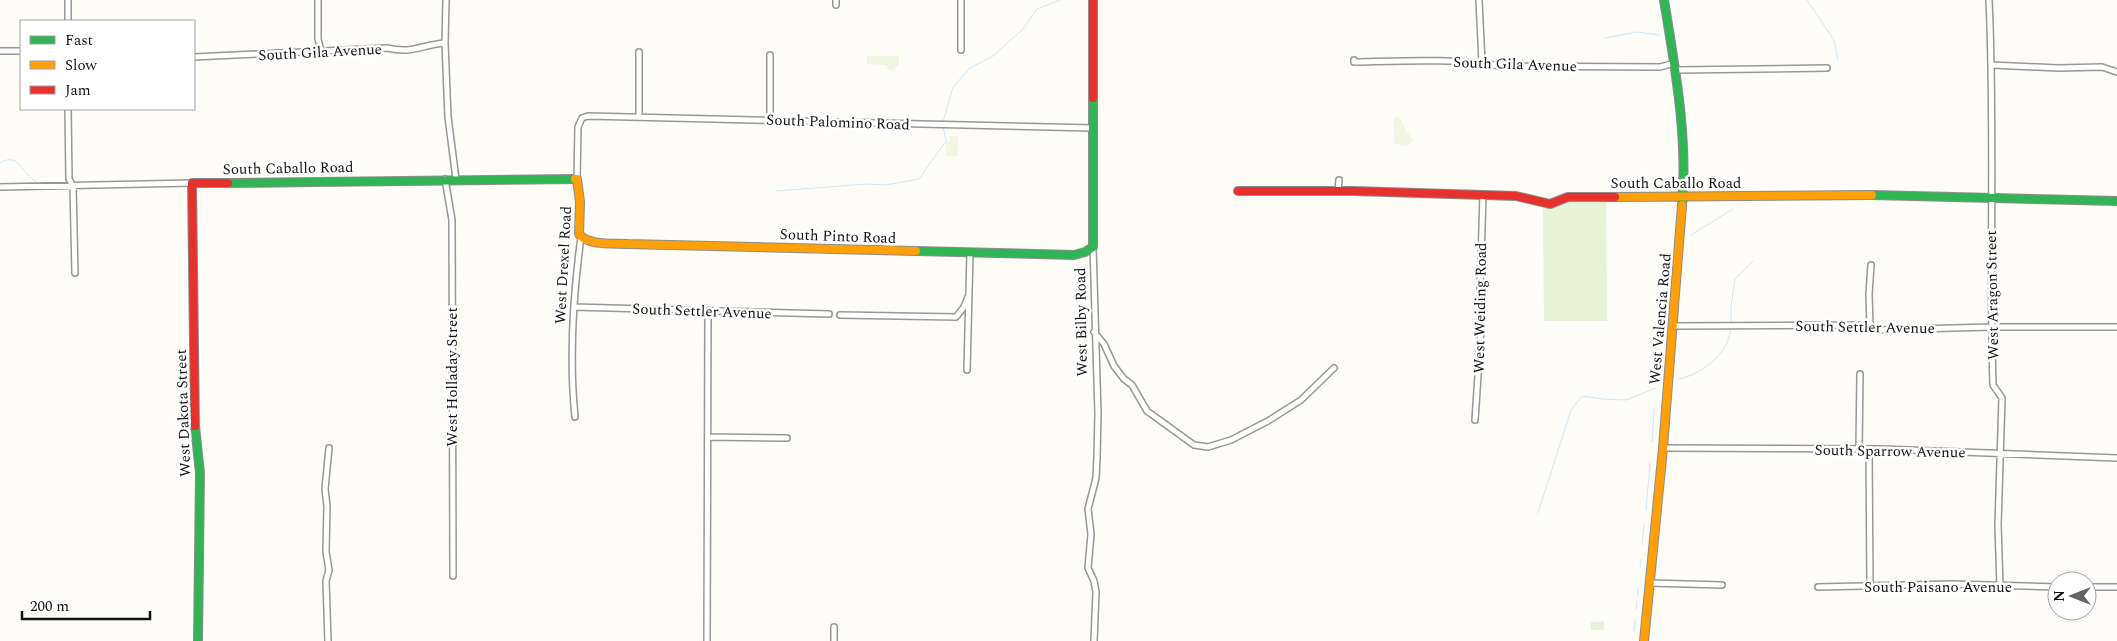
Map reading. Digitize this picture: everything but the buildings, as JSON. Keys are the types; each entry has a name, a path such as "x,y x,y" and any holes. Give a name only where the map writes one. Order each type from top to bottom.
{"street":[{"path":"68,0 68,20"},
{"path":"318,0 318,39 320,50"},
{"path":"446,0 445,43 448,117 456,179"},
{"path":"961,0 961,50"},
{"name":"West Bilby Road","path":"1093,0 1094,332 1098,413 1096,478 1088,509 1090,534 1088,568 1094,581 1096,592 1094,641"},
{"path":"1479,0 1482,63"},
{"name":"West Valencia Road","path":"1644,641 1674,326 1683,198 1683,137 1676,66 1664,0"},
{"name":"West Aragon Street","path":"1989,0 1992,66 1991,327 1993,386 2002,398 2002,454 1998,524 2000,587"},
{"name":"South Gila Avenue","path":"195,58 320,50 387,48 410,51 433,44 445,43"},
{"path":"0,51 20,51"},
{"path":"639,52 639,117"},
{"path":"770,55 770,119"},
{"name":"South Gila Avenue","path":"1354,61 1482,63 1501,66 1827,68"},
{"path":"1992,66 2102,67 2117,72"},
{"path":"68,110 69,179 73,186 75,273"},
{"name":"South Palomino Road","path":"584,116 1092,128"},
{"name":"West Drexel Road","path":"575,417 572,388 574,307 575,279 581,237 578,229 580,202 577,179 578,127 579,121 584,116"},
{"name":"South Caballo Road","path":"0,187 456,179 577,179"},
{"name":"West Holladay Street","path":"445,180 452,220 453,576"},
{"path":"1338,191 1339,180"},
{"name":"West Dakota Street","path":"192,183 195,436 200,473 198,641"},
{"name":"South Caballo Road","path":"1238,190 1516,196 1550,204 1568,197 1683,198 1831,194 2117,201"},
{"name":"West Weiding Road","path":"1475,420 1482,330 1480,291 1483,196"},
{"name":"South Pinto Road","path":"581,237 591,241 628,244 970,253 1074,255 1086,252 1093,247"},
{"path":"967,370 970,253"},
{"path":"1870,326 1869,294 1871,264"},
{"path":"840,315 956,317 964,307 968,297"},
{"name":"South Settler Avenue","path":"574,307 829,314"},
{"path":"707,641 708,312"},
{"name":"South Settler Avenue","path":"1674,326 1866,324 1879,330 1991,327 2117,327"},
{"path":"1094,332 1104,344 1114,366 1124,379 1132,385 1147,412 1194,445 1208,447 1232,440 1268,421 1301,400 1334,368"},
{"path":"1859,449 1860,374"},
{"path":"708,437 787,438"},
{"path":"328,448 325,489 327,506 326,552 330,570 326,581 328,641"},
{"name":"South Sparrow Avenue","path":"1663,448 1869,449 2117,458"},
{"path":"1869,449 1870,587"},
{"path":"1649,583 1722,585"},
{"name":"South Paisano Avenue","path":"1818,587 1951,584 2047,587"},
{"path":"2097,587 2117,587"},
{"path":"834,627 834,641"}],"green space":[{"path":"867,56 899,56 899,65 892,70 886,68 886,65 867,64"},
{"path":"1396,117 1401,119 1413,140 1408,146 1395,144 1393,120"},
{"path":"950,136 958,136 957,156 946,156 946,143 950,141"},
{"path":"1568,200 1606,202 1607,321 1544,321 1543,207"},
{"path":"1604,621 1604,630 1591,630 1591,622"}],"waterway":[{"path":"943,122 953,87 970,68 993,56 1023,29 1037,9 1060,0"},
{"path":"1807,0 1834,40 1838,60"},
{"path":"1605,38 1637,32 1659,35"},
{"path":"777,191 866,184 886,185 919,179 946,141 943,126"},
{"path":"0,163 6,160 16,162 36,182"},
{"path":"1691,235 1733,209"},
{"path":"1731,323 1735,279 1753,261"},
{"path":"1679,379 1697,372 1714,360 1726,345 1731,327"},
{"path":"1538,513 1571,410 1582,396 1626,400 1656,388"},
{"path":"1652,442 1654,409"},
{"path":"1646,510 1650,463"},
{"path":"1642,544 1644,525"},
{"path":"1640,569 1641,559"},
{"path":"1638,588 1638,595"},
{"path":"1636,609 1637,601"},
{"path":"1634,631 1635,619"}],"traffic: fast":[{"path":"1664,0 1682,128 1682,205"},
{"path":"916,251 1074,255 1085,252 1093,247 1093,98"},
{"path":"228,183 575,179"},
{"path":"1872,195 2117,201"},
{"path":"195,426 200,473 198,641"}],"traffic: slow":[{"path":"575,179 577,179 580,202 579,234 583,238 595,242 609,244 916,251"},
{"path":"1615,197 1872,195"},
{"path":"1644,641 1663,448 1682,205"}],"traffic: jam":[{"path":"1093,0 1093,98"},
{"path":"195,426 192,183 228,183"},
{"path":"1238,191 1353,191 1516,196 1550,204 1568,197 1615,197"}]}
